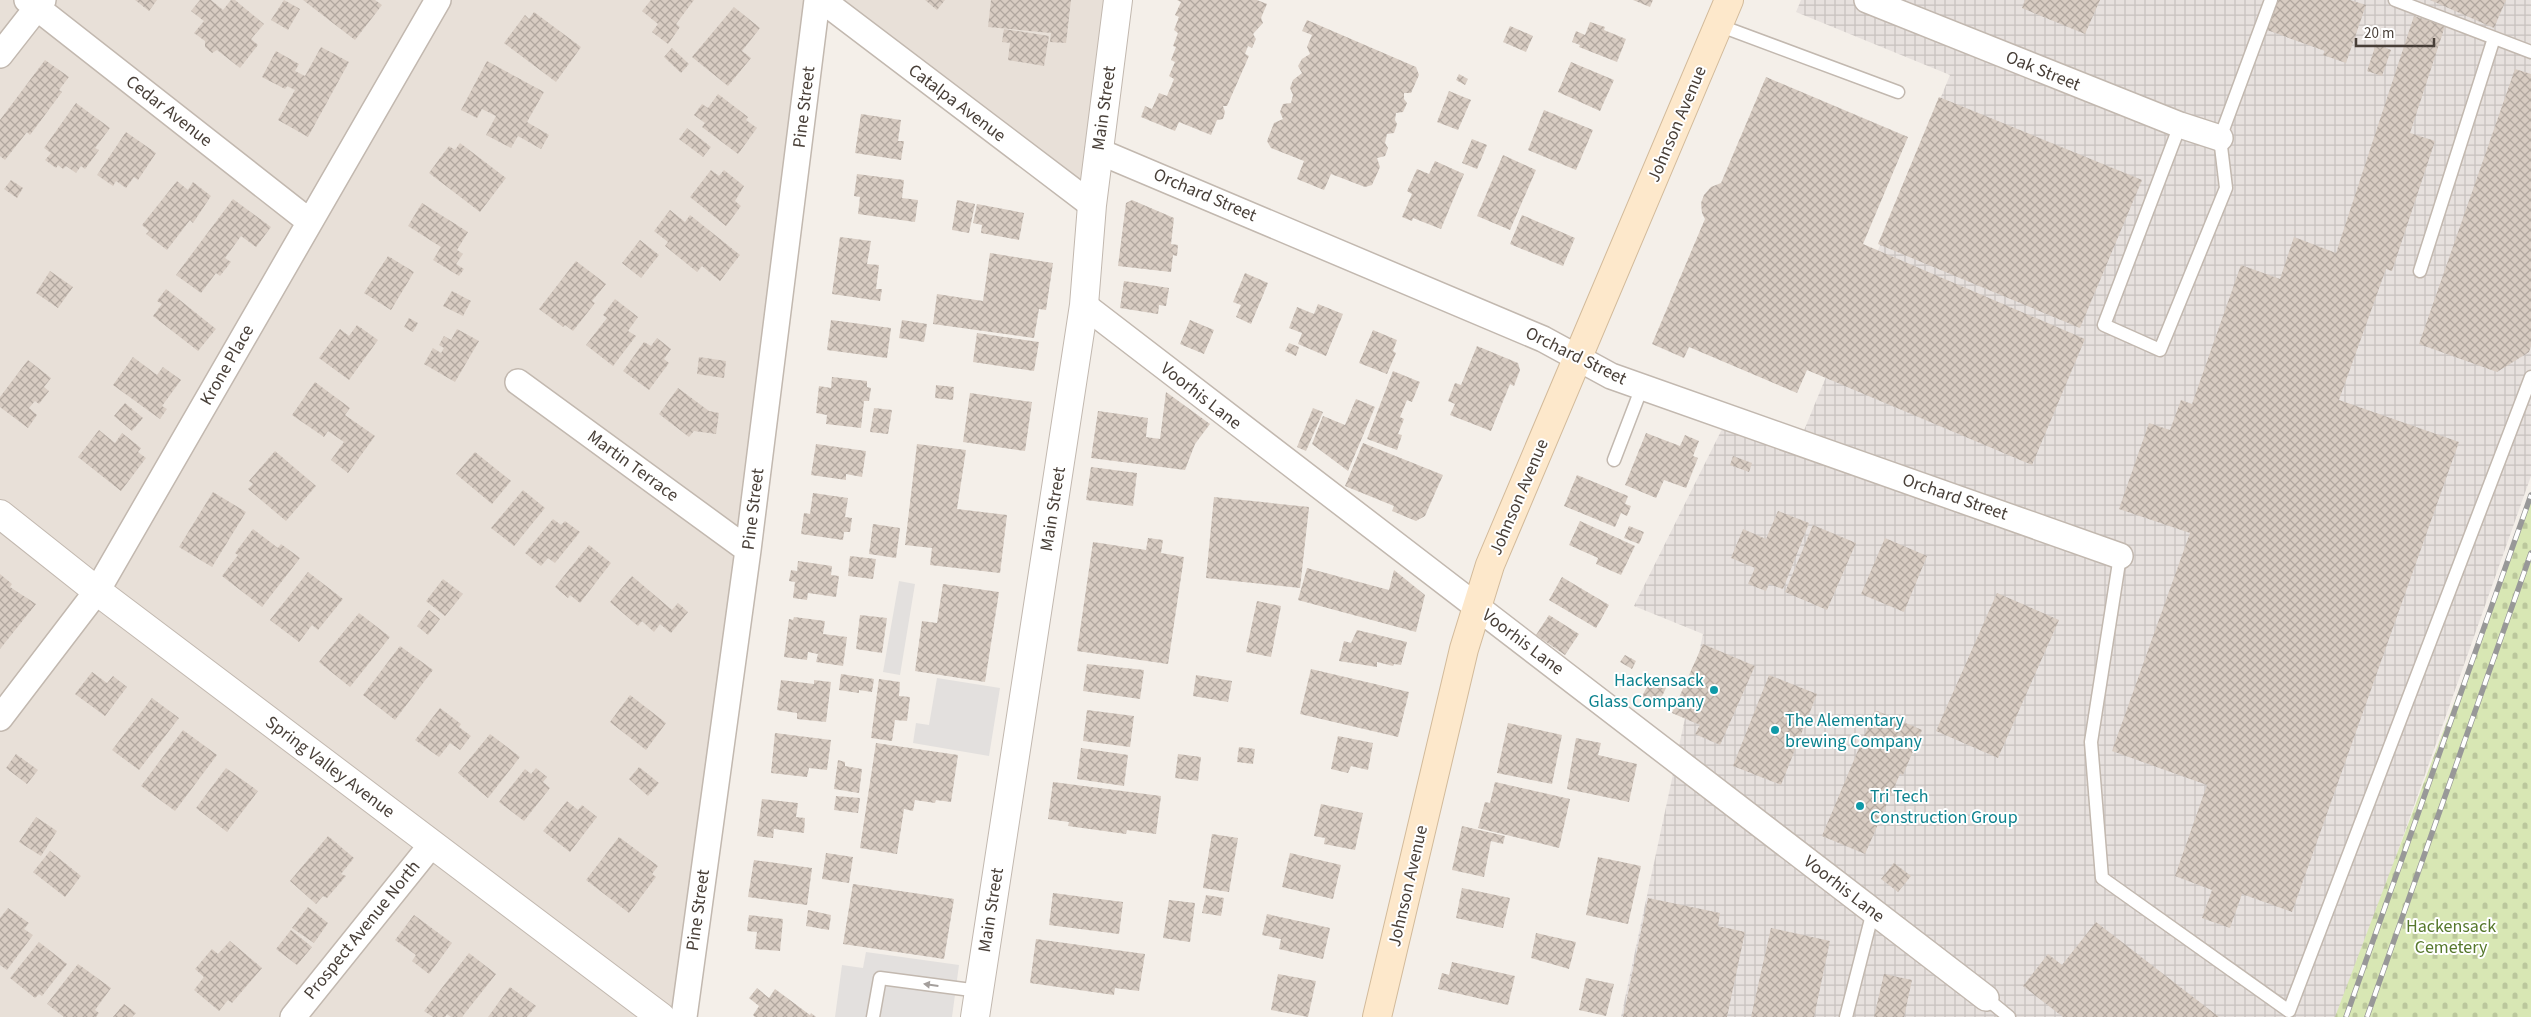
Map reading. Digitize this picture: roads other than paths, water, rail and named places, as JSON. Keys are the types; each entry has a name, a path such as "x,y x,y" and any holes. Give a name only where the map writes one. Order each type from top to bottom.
{"main road":[{"name":"Johnson Avenue","path":"1377,1017 1464,649 1490,564 1729,0"}],"street":[{"name":"Krone Place","path":"0,718 97,591 438,0"},
{"name":"Pine Street","path":"684,1017 748,550 817,0"},
{"name":"Catalpa Avenue","path":"822,0 1092,205"},
{"name":"Main Street","path":"977,1004 1084,305 1098,150 1118,0"},
{"name":"Oak Street","path":"1867,0 2180,125 2220,138"},
{"name":"Cedar Avenue","path":"36,2 310,222"},
{"path":"0,55 36,2"},
{"name":"Orchard Street","path":"1098,150 1543,339 1611,376 2120,556"},
{"name":"Voorhis Lane","path":"1084,305 1986,998"},
{"name":"Martin Terrace","path":"518,382 748,550"},
{"name":"Spring Valley Avenue","path":"0,514 97,591 661,1017"},
{"name":"Prospect Avenue North","path":"293,1017 432,844"}],"lane":[{"path":"2180,125 2104,325 2160,350 2226,188 2220,138 2271,0"},
{"path":"2395,0 2531,52"},
{"path":"1718,25 1898,92"},
{"path":"2420,271 2494,38"},
{"path":"2120,556 2091,742 2102,878 2289,1010 2531,377"},
{"path":"1614,460 1642,387"},
{"path":"1846,1017 1873,911"},
{"path":"873,1017 880,978 977,1004"},
{"path":"1986,998 2009,1017"}],"railway":[{"path":"2346,1017 2531,495"},
{"path":"2367,1017 2531,553"}],"place":[{"name":"Hackensack Glass Company","path":"1714,690"},
{"name":"The Alementary brewing Company","path":"1775,730"},
{"name":"Tri Tech Construction Group","path":"1860,806"}],"park label":[{"name":"Hackensack Cemetery","path":"2451,936"}]}
